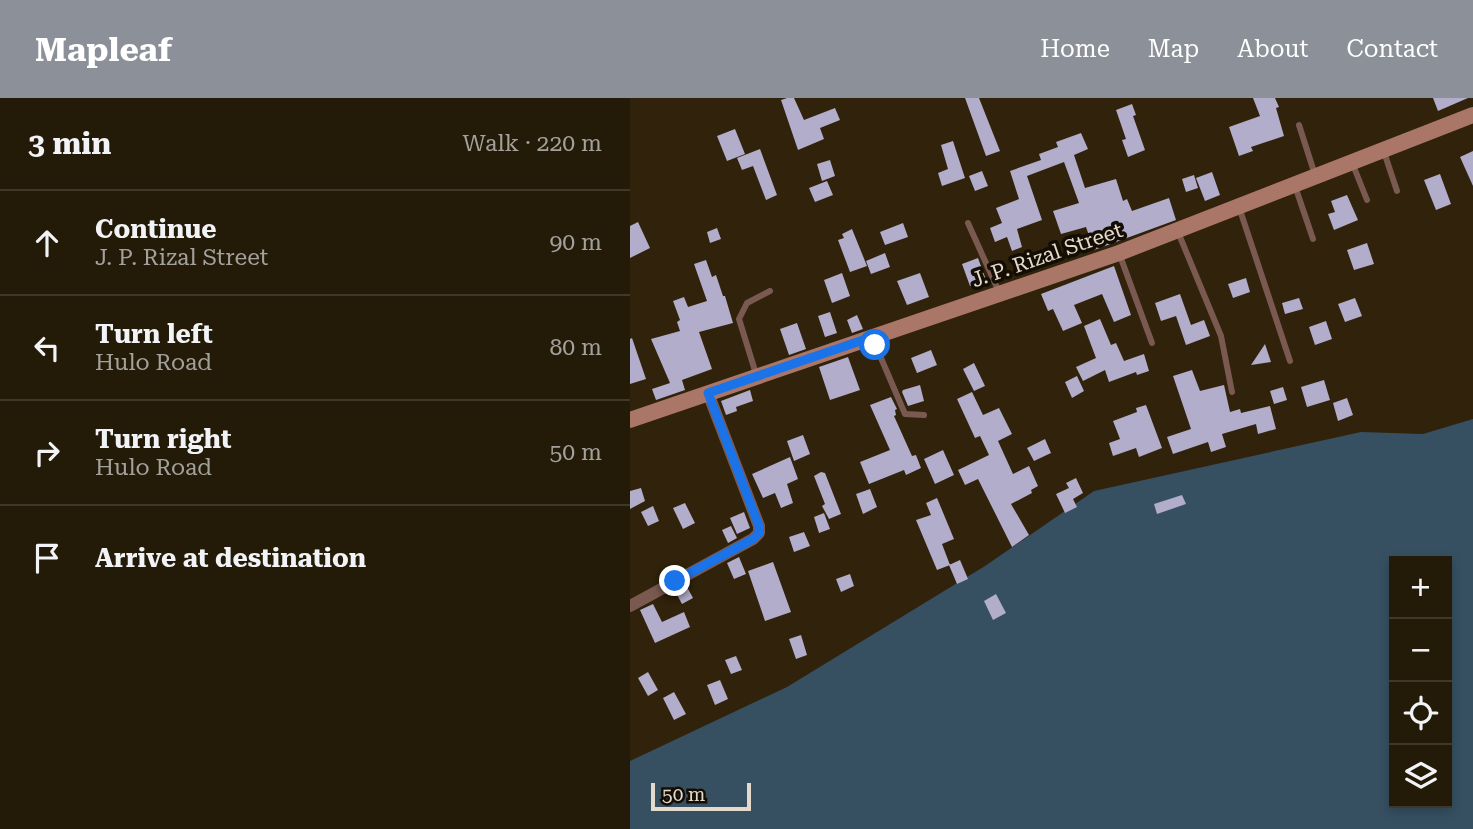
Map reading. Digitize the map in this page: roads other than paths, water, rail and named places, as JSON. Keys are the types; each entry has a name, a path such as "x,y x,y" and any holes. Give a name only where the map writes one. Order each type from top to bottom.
{"main road":[{"name":"J. P. Rizal Street","path":"630,420 1178,232 1473,115"}],"street":[{"path":"630,606 753,539 759,533 759,526 708,393"}],"lane":[{"path":"1299,125 1316,177"},
{"path":"1383,150 1397,191"},
{"path":"1352,163 1367,200"},
{"path":"1294,186 1313,239"},
{"path":"1239,208 1290,361"},
{"path":"968,223 1000,293"},
{"path":"1178,232 1221,336 1233,392"},
{"path":"1119,253 1152,343"},
{"path":"757,376 739,318 747,303 770,292"},
{"path":"872,337 905,414 924,415"}],"water":[{"path":"1473,419 1473,829 630,829 630,761 787,687 985,566 1094,491 1361,432 1423,434"}]}
